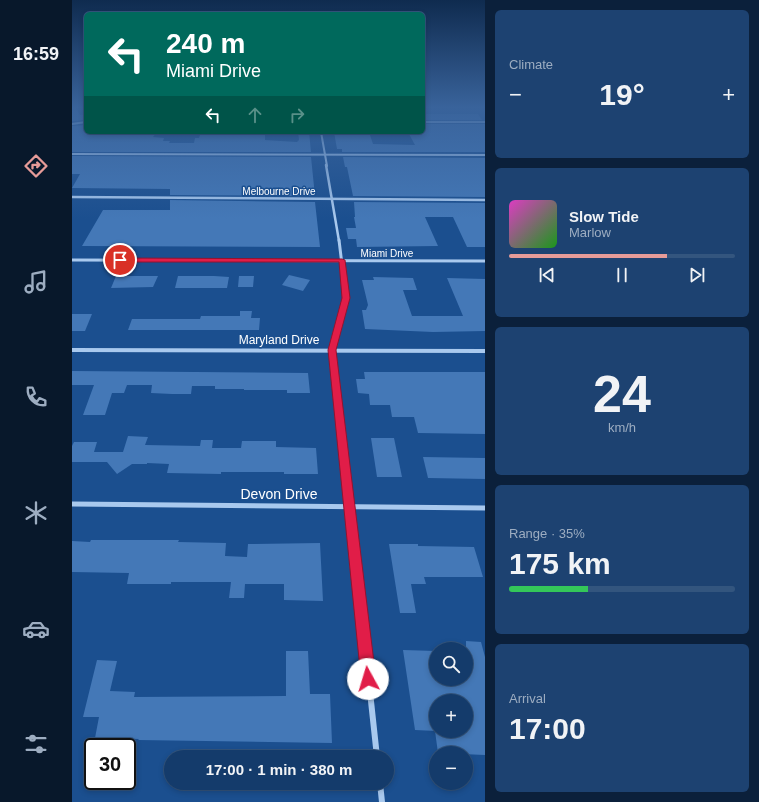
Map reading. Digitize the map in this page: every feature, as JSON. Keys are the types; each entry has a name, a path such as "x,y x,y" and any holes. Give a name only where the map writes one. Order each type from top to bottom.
{"street":[{"path":"323,144 333,199 346,298 332,350 376,750"},
{"path":"72,154 485,155"},
{"name":"Melbourne Drive","path":"72,197 485,200"},
{"name":"Miami Drive","path":"72,260 485,261"},
{"name":"Maryland Drive","path":"72,350 485,351"},
{"name":"Devon Drive","path":"72,504 485,508"},
{"path":"381,790 382,802"}],"building":[{"path":"72,144 310,144 311,152 72,152"},
{"path":"336,144 391,144 485,144 485,152 342,152 342,149 337,149"},
{"path":"72,156 311,157 315,196 170,195 170,189 72,188 80,174 72,174"},
{"path":"343,157 485,158 485,197 353,196 347,167 345,167"},
{"path":"170,200 315,202 320,247 82,246 103,210 170,210"},
{"path":"354,202 485,203 485,247 467,247 453,217 425,217 438,246 357,247 356,239 348,239 346,228 356,228"},
{"path":"289,275 310,280 303,291 282,285"},
{"path":"116,276 158,276 153,287 111,288"},
{"path":"178,276 229,277 227,288 175,288"},
{"path":"239,276 254,276 253,287 238,287"},
{"path":"373,277 413,278 417,290 403,290 412,316 463,316 447,278 485,279 485,331 433,332 365,329 362,310 366,310 368,305 362,280 374,280"},
{"path":"240,311 252,311 251,318 260,318 259,330 128,330 132,319 200,319 201,316 240,316"},
{"path":"72,314 92,314 85,331 72,331"},
{"path":"72,371 308,373 310,393 287,393 287,390 215,389 215,386 192,386 191,394 172,394 151,393 152,385 127,385 124,393 112,393 105,415 83,415 94,385 72,385"},
{"path":"364,372 485,372 485,434 418,433 414,417 392,417 390,405 370,405 369,394 358,393 356,379 365,379"},
{"path":"128,436 148,437 145,445 200,446 201,440 213,440 212,448 241,448 242,441 276,441 276,447 316,448 318,474 284,474 284,472 221,472 221,474 167,473 169,464 147,463 132,464 117,474 107,462 72,462 72,446 74,442 97,442 94,452 123,452"},
{"path":"371,438 394,438 402,477 377,477"},
{"path":"423,457 485,458 485,479 428,478"},
{"path":"91,540 179,540 178,542 226,543 225,556 247,557 248,544 320,543 323,601 284,600 284,584 245,584 244,598 229,598 231,582 127,584 129,573 72,572 72,541 90,542"},
{"path":"389,544 474,547 483,577 424,577 426,584 411,584 416,613 400,613"},
{"path":"466,641 481,642 485,657 485,755 473,754 473,746 437,746 436,738 473,738 473,694 429,694 429,731 415,730 403,650 429,651 429,686 473,686 473,642"},
{"path":"286,651 308,651 310,694 330,694 332,743 95,738 99,717 83,717 97,660 117,661 110,691 135,692 134,697 286,696"}],"route":[{"path":"120,260 342,260 346,298 332,350 368,679"}]}
